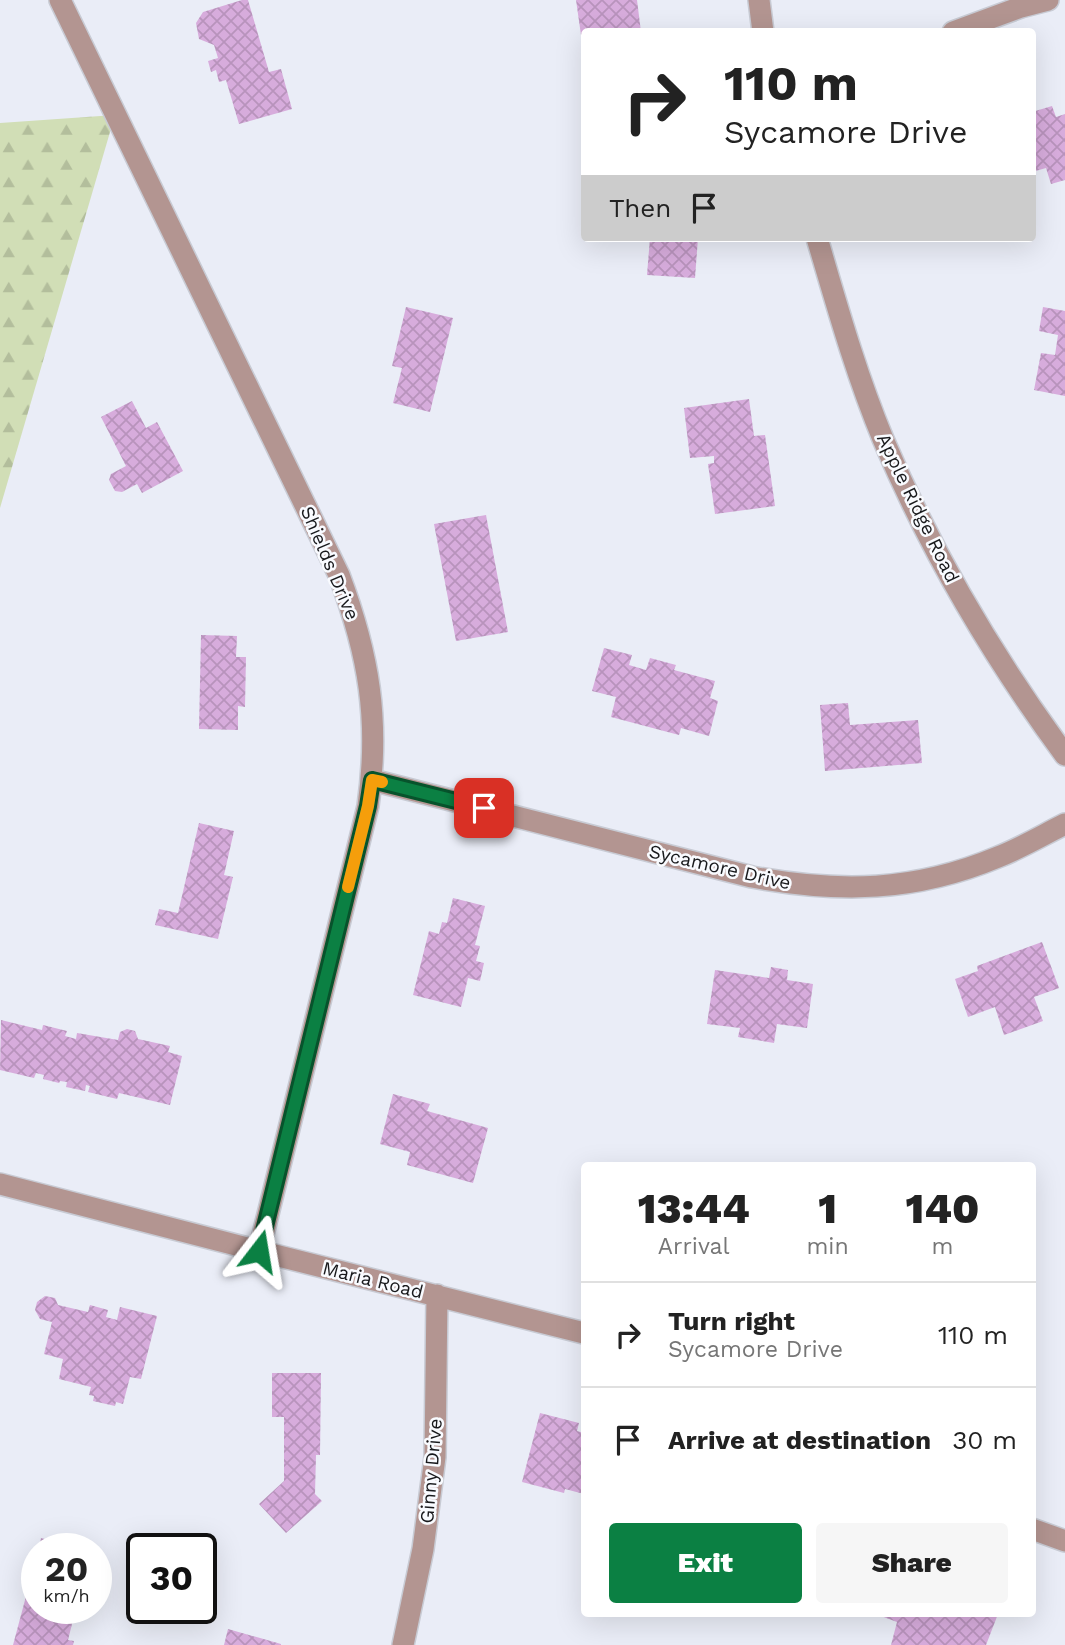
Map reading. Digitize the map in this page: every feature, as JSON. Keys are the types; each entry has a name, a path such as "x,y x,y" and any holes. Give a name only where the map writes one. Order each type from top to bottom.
{"street":[{"name":"Shields Drive","path":"60,0 339,575 356,620 369,675 374,723 372,780 368,806 259,1251"},
{"path":"759,0 762,28"},
{"path":"964,28 1048,0"},
{"name":"Apple Ridge Road","path":"818,242 849,345 883,438 923,527 970,614 1022,697 1065,755"},
{"name":"Sycamore Drive","path":"372,780 752,877 835,888 901,884 954,873 999,857 1065,824"},
{"name":"Maria Road","path":"0,1184 581,1332"},
{"name":"Ginny Drive","path":"403,1645 423,1549 435,1457 437,1296"},
{"path":"1036,1531 1065,1541"}],"green space":[{"path":"115,115 0,508 0,123"}],"building":[{"path":"248,0 269,72 281,69 292,109 239,124 226,80 219,82 216,70 211,72 208,61 218,58 214,45 199,39 196,23 203,12"},
{"path":"576,0 637,0 640,28 581,28 581,35"},
{"path":"1052,106 1056,117 1065,114 1065,180 1051,184 1046,168 1036,171 1036,111"},
{"path":"650,242 698,242 695,278 647,275"},
{"path":"406,307 453,318 430,412 393,403 402,368 392,366"},
{"path":"1043,307 1065,311 1065,396 1034,390 1041,353 1055,355 1058,335 1039,331"},
{"path":"749,399 754,436 765,435 775,506 715,514 708,464 714,463 714,456 690,458 684,408"},
{"path":"132,401 146,428 157,422 183,471 142,493 137,484 122,492 115,491 109,480 111,474 126,466 101,417"},
{"path":"486,515 508,632 456,641 434,524"},
{"path":"201,635 237,636 236,657 246,657 245,707 238,706 238,730 199,729"},
{"path":"604,648 632,655 629,665 646,670 650,658 676,665 674,670 715,681 710,698 718,701 709,736 681,728 679,735 611,717 616,697 592,691"},
{"path":"848,703 850,725 918,720 922,763 825,771 820,705"},
{"path":"199,823 234,831 224,875 233,877 218,939 155,925 159,909 178,913"},
{"path":"453,898 485,906 475,945 480,946 476,961 484,963 480,981 468,978 461,1007 413,995 429,931 439,934 442,922 447,923"},
{"path":"1042,942 1059,988 1034,997 1043,1021 1004,1035 995,1007 968,1017 955,979 978,971 977,966"},
{"path":"771,967 788,970 787,980 813,984 807,1028 777,1024 774,1043 738,1037 740,1028 707,1024 715,970 769,978"},
{"path":"1,1020 42,1030 43,1025 67,1031 65,1036 76,1039 77,1033 118,1040 120,1032 127,1029 135,1031 138,1039 170,1046 168,1052 182,1056 170,1105 119,1093 117,1099 88,1092 90,1086 86,1085 85,1091 66,1087 67,1082 43,1079 44,1075 36,1073 34,1078 0,1070"},
{"path":"393,1094 430,1104 427,1111 488,1128 473,1183 407,1165 410,1152 380,1144"},
{"path":"45,1296 55,1298 58,1305 88,1312 90,1305 108,1310 106,1317 117,1320 120,1307 157,1316 141,1379 130,1377 123,1404 116,1402 115,1406 93,1401 94,1396 89,1395 91,1387 59,1379 63,1359 44,1354 52,1322 40,1319 35,1310 37,1302"},
{"path":"272,1373 321,1373 320,1455 316,1455 315,1494 322,1501 286,1533 259,1504 284,1481 284,1417 272,1417"},
{"path":"540,1413 579,1423 577,1431 581,1432 581,1493 565,1489 564,1493 522,1482"},
{"path":"21,1615 21,1624 72,1624 68,1640 74,1641 73,1645 13,1645"},
{"path":"884,1617 997,1617 986,1645 891,1645 897,1622"},
{"path":"228,1629 281,1644 281,1645 224,1645"}],"slow traffic":[{"path":"348,887 372,780 382,782"}],"route":[{"path":"259,1251 368,806 372,780 484,808"}]}
